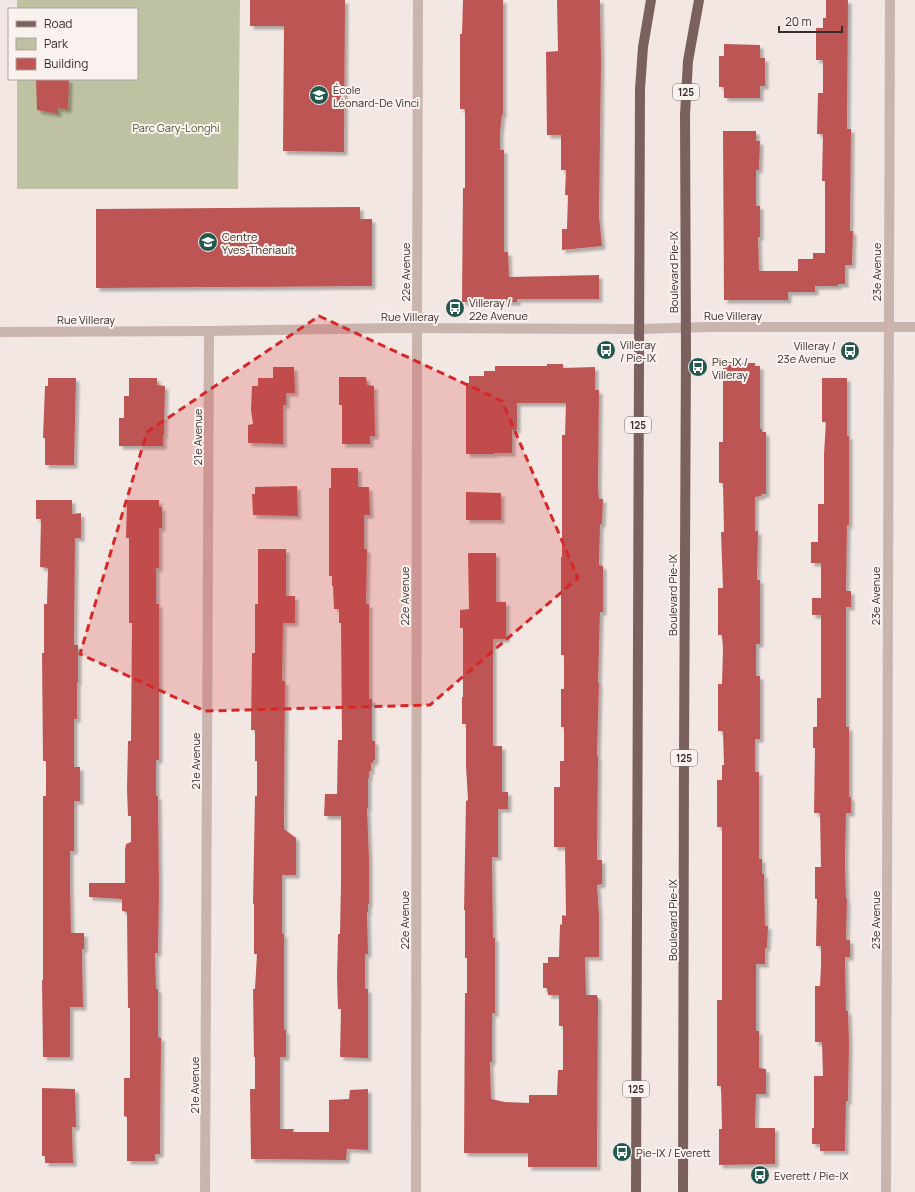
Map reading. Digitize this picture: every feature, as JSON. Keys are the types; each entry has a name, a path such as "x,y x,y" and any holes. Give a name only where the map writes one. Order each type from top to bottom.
{"main road":[{"name":"125","path":"636,1192 640,89 642,47 651,0"},
{"name":"Boulevard Pie-IX","path":"683,1192 686,327 685,115 689,55 698,0"}],"street":[{"name":"22e Avenue","path":"416,1192 416,328 418,0"},
{"name":"23e Avenue","path":"886,1192 890,0"},
{"name":"Rue Villeray","path":"0,332 416,328 638,329 686,327 915,327"},
{"name":"21e Avenue","path":"206,1192 209,331"}],"highlighted area":[{"path":"319,316 502,401 578,578 430,705 205,711 80,654 147,432"}],"green space":[{"name":"Parc Gary-Longhi","path":"17,0 240,0 238,189 17,189 17,80 138,80 138,8 17,8"}],"building":[{"path":"250,0 345,0 344,152 283,151 284,26 250,26"},
{"path":"463,0 503,0 503,115 502,114 500,132 500,150 504,150 504,252 508,252 509,277 599,275 599,299 517,299 517,302 462,302 463,188 465,188 465,109 460,109 460,34 462,34"},
{"path":"557,0 600,0 601,62 599,216 602,246 562,250 562,229 567,229 568,195 565,195 566,170 561,170 561,135 547,135 546,52 558,51"},
{"path":"826,0 848,0 847,129 851,129 850,231 853,231 852,265 845,265 845,284 838,284 838,286 815,286 815,292 788,292 788,300 724,300 723,131 756,131 756,141 760,141 759,170 756,170 756,206 760,206 760,237 758,237 759,271 798,271 798,259 813,259 813,253 825,253 825,181 822,181 823,134 817,134 818,93 823,93 823,60 816,60 816,28 823,28 823,18 826,18"},
{"path":"724,44 760,45 760,58 765,58 765,86 760,86 760,98 724,98 724,87 719,87 719,56 724,56"},
{"path":"36,80 69,80 68,110 58,108 58,114 37,110"},
{"path":"360,207 360,219 372,219 372,286 96,288 96,209"},
{"path":"723,363 755,363 755,366 760,366 760,429 762,429 762,432 766,432 766,494 761,494 762,496 755,497 755,531 758,531 757,580 760,580 760,644 756,644 756,676 760,676 760,739 755,739 755,772 759,772 759,859 762,859 762,874 764,874 765,926 768,926 767,948 765,948 765,964 756,964 756,1031 759,1031 759,1068 766,1069 766,1094 756,1094 755,1128 775,1128 775,1164 719,1165 719,1129 722,1129 721,1086 717,1086 717,1000 722,1000 722,827 717,827 717,780 722,780 722,765 724,765 723,731 718,731 718,684 722,684 723,650 722,635 718,635 718,588 723,588 721,532 724,532 723,483 719,483 719,442 723,442"},
{"path":"547,364 563,364 563,368 595,367 595,390 599,390 598,488 599,499 603,499 602,525 600,524 599,565 603,566 603,612 600,612 598,683 597,860 602,860 602,884 597,885 599,957 585,957 586,995 597,995 598,998 597,1167 528,1167 528,1153 464,1153 465,993 467,993 467,958 465,958 464,910 466,801 468,800 466,724 462,724 463,628 460,628 460,610 469,609 468,553 496,553 496,602 506,602 506,639 493,639 493,746 502,746 502,792 508,792 508,809 498,809 498,857 492,857 493,938 495,938 495,1013 492,1013 492,1062 490,1062 491,1099 505,1102 529,1103 529,1095 557,1095 558,1070 563,1070 563,1026 559,1026 559,995 548,995 547,988 543,988 543,963 548,963 548,957 559,957 560,924 562,925 562,915 566,916 565,847 554,847 554,787 560,787 560,761 564,761 564,727 561,727 561,689 564,689 564,655 561,655 561,557 562,435 565,435 566,403 517,403 517,430 512,430 512,453 466,454 466,383 469,383 469,376 484,376 484,371 495,371 495,366 547,366"},
{"path":"273,367 294,367 295,393 286,393 286,405 283,405 283,444 248,443 248,425 253,424 251,410 252,386 258,386 258,378 273,378"},
{"path":"339,377 366,377 367,385 374,386 375,436 370,436 370,444 342,444 342,405 339,405"},
{"path":"48,378 76,378 74,465 45,465 45,438 43,438 45,386 48,386"},
{"path":"129,378 157,378 157,385 165,386 163,446 119,446 119,418 124,418 124,396 129,396"},
{"path":"822,378 847,378 847,436 849,436 849,525 847,525 846,591 851,591 851,607 846,607 846,727 849,727 849,797 851,797 851,813 846,813 845,861 847,899 846,940 850,940 850,957 845,957 846,1011 848,1011 849,1044 845,1151 820,1151 820,1144 812,1144 812,1128 814,1128 814,1076 823,1076 822,1042 815,1042 815,986 820,986 821,946 816,946 817,899 815,899 815,867 821,867 820,813 814,813 815,748 813,748 813,727 817,727 817,698 821,698 821,615 812,615 812,598 821,598 821,563 811,563 811,542 818,542 818,504 824,504 824,454 826,422 822,422"},
{"path":"331,468 358,468 358,487 369,487 370,515 364,515 364,549 367,549 366,604 369,604 369,699 372,699 372,741 375,741 375,760 371,763 371,771 369,771 367,808 369,904 367,912 368,954 365,954 365,989 368,989 368,1058 340,1057 341,1009 338,1009 337,978 338,934 340,934 341,816 324,816 325,794 337,794 338,740 342,740 341,623 339,623 339,609 334,609 332,576 329,576 329,488 331,488"},
{"path":"297,486 298,516 253,515 252,494 255,494 255,487"},
{"path":"466,492 501,493 501,520 466,520"},
{"path":"36,500 72,500 72,514 81,513 81,538 75,538 74,645 78,645 78,682 77,719 74,719 74,767 80,767 80,801 74,801 74,851 70,851 70,884 71,933 84,933 84,949 82,949 83,1007 70,1007 70,1057 43,1057 43,796 46,796 46,761 43,761 42,653 44,653 44,604 47,604 48,568 40,567 41,519 36,519"},
{"path":"127,500 159,500 159,507 162,507 162,528 159,528 159,568 156,568 156,604 159,604 159,760 156,760 156,796 158,796 159,891 158,953 155,953 156,989 158,989 158,1037 161,1038 160,1154 155,1154 155,1161 127,1161 127,1117 124,1116 124,1078 130,1078 130,1008 128,1008 127,912 122,911 122,899 89,897 89,883 125,883 125,850 126,844 131,842 131,816 128,816 127,789 128,741 131,741 132,623 129,623 129,538 126,538"},
{"path":"258,549 286,549 286,596 295,596 295,623 283,623 282,681 285,681 284,829 296,838 296,875 282,875 282,934 284,934 284,1030 286,1030 286,1057 280,1057 280,1129 294,1129 293,1132 329,1132 329,1100 349,1099 350,1090 368,1089 368,1150 347,1149 346,1160 251,1159 250,1089 255,1089 253,989 255,989 257,954 254,954 253,904 257,761 255,761 255,730 251,730 252,653 255,653 255,604 258,604"},
{"path":"42,1088 75,1089 76,1127 72,1127 73,1163 45,1163 45,1156 42,1156"}],"place":[{"name":"École Léonard-De Vinci","path":"319,95"},
{"name":"Centre Yves-Thériault","path":"208,242"},
{"name":"Villeray / 22e Avenue","path":"455,308"},
{"name":"Villeray / Pie-IX","path":"606,350"},
{"name":"Villeray / 23e Avenue","path":"850,351"},
{"name":"Pie-IX / Villeray","path":"698,367"},
{"name":"Pie-IX / Everett","path":"622,1152"},
{"name":"Everett / Pie-IX","path":"760,1175"}]}
